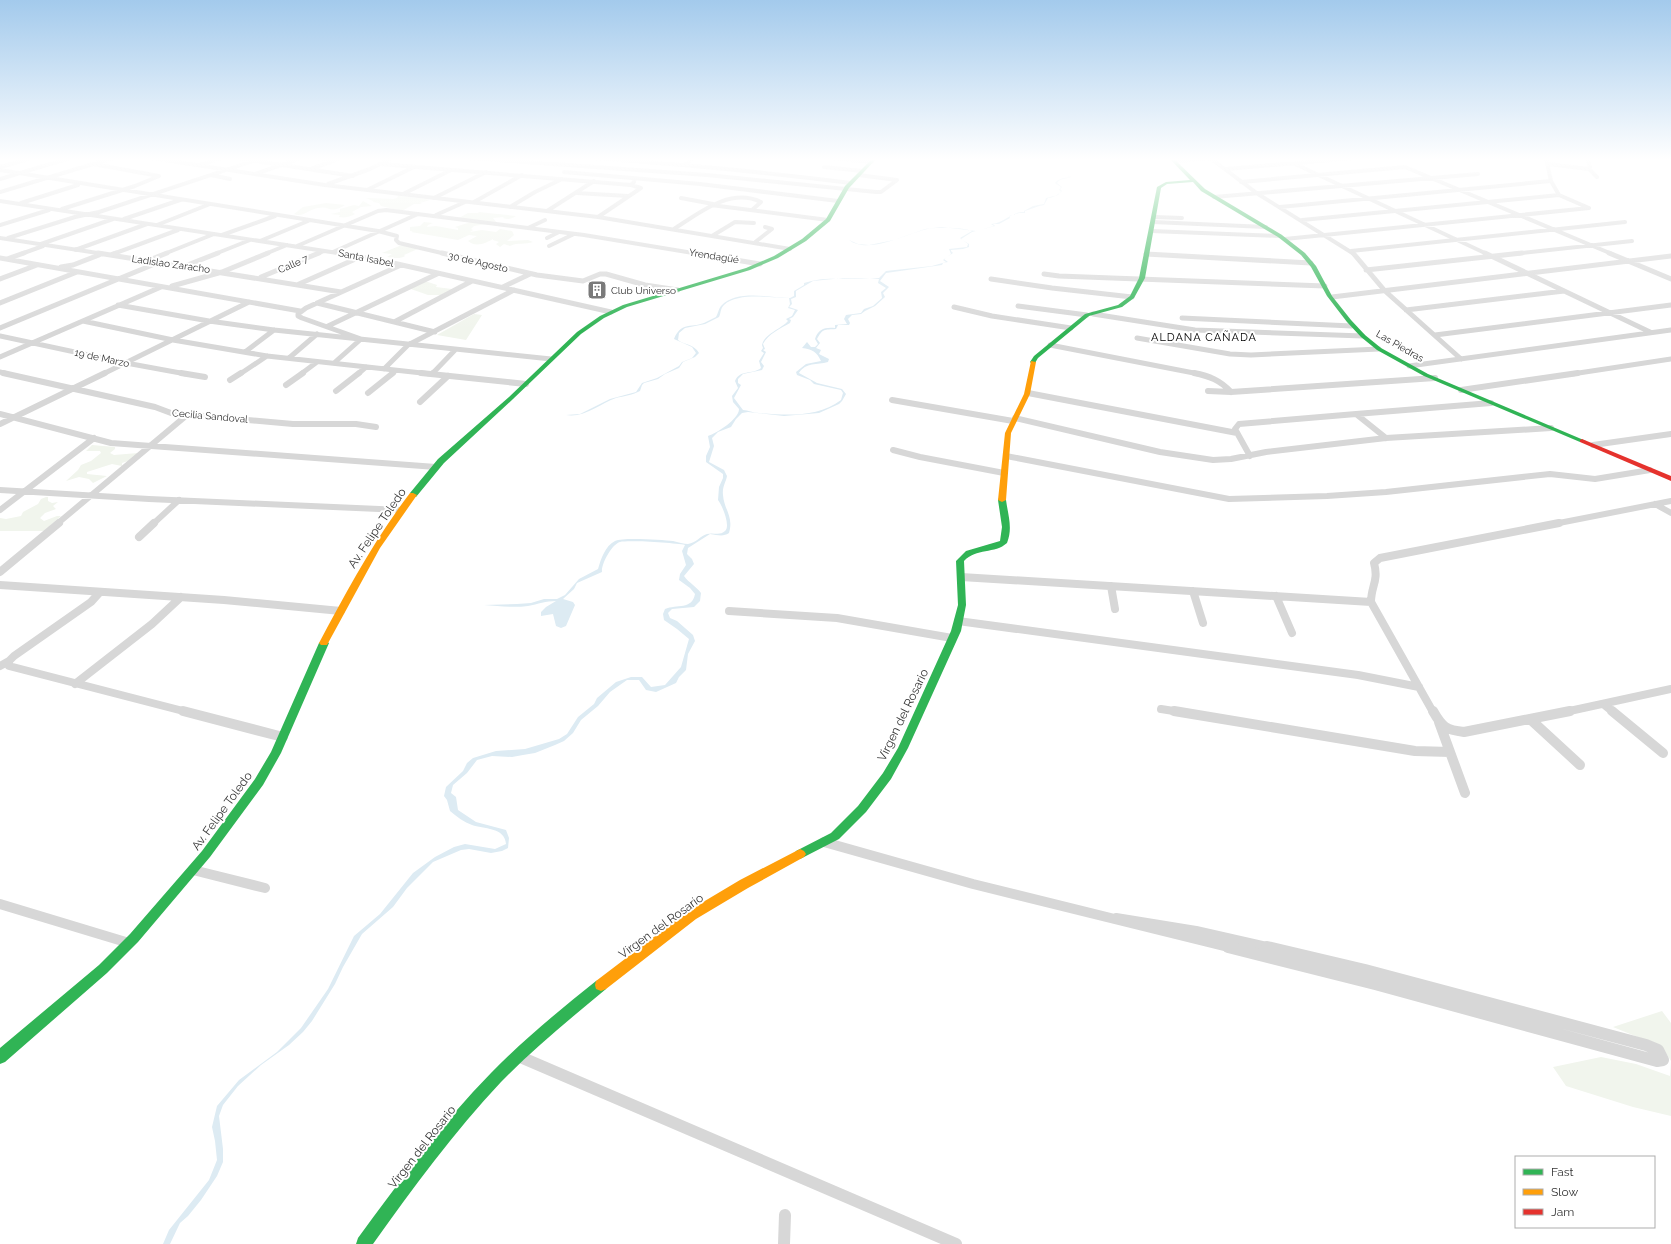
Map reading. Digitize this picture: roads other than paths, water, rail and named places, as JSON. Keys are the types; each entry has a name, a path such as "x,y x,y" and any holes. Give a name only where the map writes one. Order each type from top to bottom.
{"street":[{"path":"0,225 29,216"},
{"path":"3,239 83,216"},
{"name":"Santa Isabel","path":"94,216 360,257 612,312"},
{"path":"122,220 133,216"},
{"path":"155,225 178,216"},
{"path":"222,235 277,216"},
{"name":"30 de Agosto","path":"277,216 378,231 397,236 396,240 399,243 530,274 583,281 589,280 600,274 606,274 644,285 678,290"},
{"name":"Yrendagüé","path":"344,226 368,216"},
{"path":"333,252 413,216"},
{"name":"Yrendagüé","path":"434,216 574,234 760,264"},
{"path":"590,216 790,249"},
{"path":"674,229 694,216"},
{"path":"798,216 828,220"},
{"name":"Av. Felipe Toledo","path":"0,1057 103,969 129,943 193,870 258,783 276,753 318,655 364,566 402,510 436,467 579,333 612,312 678,290 748,270 790,249 815,232 828,220 830,216"},
{"path":"991,279 1052,288 1132,297 1142,278 1153,216"},
{"name":"Las Piedras","path":"1248,216 1283,238 1311,262 1352,326 1379,349 1409,366 1461,390 1671,479"},
{"path":"1295,216 1351,251 1385,291 1461,359"},
{"path":"1302,220 1342,216"},
{"path":"1408,216 1526,274 1650,332"},
{"path":"1152,224 1283,238 1326,236 1517,216"},
{"path":"1518,216 1670,279"},
{"path":"2,260 114,219"},
{"path":"527,228 545,220"},
{"path":"259,241 308,221"},
{"path":"712,236 735,222 754,223"},
{"path":"1351,251 1626,222"},
{"path":"74,250 147,224"},
{"path":"1152,224 1262,224"},
{"path":"1152,224 1262,224"},
{"path":"296,246 344,226"},
{"path":"754,243 772,229 765,227"},
{"path":"109,255 179,229"},
{"path":"547,238 559,232"},
{"path":"146,261 214,234"},
{"path":"550,246 574,234"},
{"name":"Ladislao Zaracho","path":"3,239 261,278 342,292"},
{"path":"184,266 251,240"},
{"path":"1366,270 1632,241"},
{"path":"0,357 118,305 164,287 187,283 222,272 287,245"},
{"name":"Calle 7","path":"261,278 325,251"},
{"path":"54,268 73,265 101,254"},
{"path":"1146,254 1226,256 1311,262"},
{"path":"1332,296 1385,291 1671,256"},
{"path":"299,284 360,257"},
{"path":"2,260 179,289 300,311 401,265"},
{"path":"0,328 158,263"},
{"path":"0,279 37,265"},
{"path":"66,270 73,265"},
{"path":"0,303 78,272"},
{"path":"328,326 437,274"},
{"path":"503,287 530,274"},
{"path":"1044,274 1059,276 1325,286"},
{"path":"396,321 472,281"},
{"path":"179,289 187,283"},
{"path":"384,369 408,345 514,290"},
{"path":"1406,310 1565,291"},
{"name":"Virgen del Rosario","path":"364,1244 411,1178 464,1112 518,1056 601,985 692,915 744,884 835,836 862,809 904,748 952,638 962,605 960,560 962,556 971,551 999,545 1003,543 1006,537 1007,528 1002,500 1008,433 1028,393 1033,362 1036,357 1050,345 1090,314 1120,306 1132,297"},
{"path":"0,424 249,302"},
{"path":"317,303 396,321 435,332"},
{"path":"118,305 209,321 274,330 551,359"},
{"path":"1435,335 1671,305"},
{"path":"1018,306 1090,314 1195,330 1363,336"},
{"path":"954,307 992,316 1071,328"},
{"path":"300,311 298,316 302,318 361,339"},
{"path":"1182,318 1352,326"},
{"path":"82,321 173,340 267,356 526,384"},
{"path":"245,352 274,330"},
{"path":"327,335 339,330"},
{"path":"1409,366 1671,330"},
{"path":"289,358 318,334"},
{"name":"19 de Marzo","path":"0,336 126,363 205,377"},
{"path":"1137,338 1230,354 1251,355 1379,349"},
{"path":"334,364 361,339"},
{"path":"1050,345 1211,376 1221,382 1231,392"},
{"path":"432,374 455,350"},
{"path":"230,380 267,356"},
{"path":"1461,390 1671,359"},
{"path":"286,385 317,362"},
{"path":"336,391 366,367"},
{"path":"368,393 395,371"},
{"name":"Cecilia Sandoval","path":"0,372 75,388 171,413 292,424 356,424 376,428"},
{"path":"420,402 448,376"},
{"path":"1208,391 1231,392 1435,378"},
{"path":"1028,393 1237,433"},
{"path":"892,400 1014,420 1160,452 1219,460 1231,460 1266,452 1326,444 1386,438 1551,428"},
{"path":"1250,456 1235,429 1236,426 1243,424 1491,403"},
{"path":"0,414 111,443 436,467"},
{"path":"1356,414 1386,438"},
{"path":"0,572 187,415"},
{"path":"1593,445 1671,434"},
{"path":"0,510 94,438"},
{"path":"894,450 920,458 1004,473"},
{"path":"1006,456 1229,499 1327,496 1386,492 1450,486 1534,474 1550,474 1595,479 1650,470"},
{"path":"0,490 402,510"},
{"path":"138,537 179,500"},
{"path":"1465,793 1439,722 1371,602 1370,596 1377,580 1378,573 1374,563 1380,558 1671,501"},
{"path":"1655,504 1671,513"},
{"path":"961,577 1371,602"},
{"path":"0,585 181,597 342,611"},
{"path":"1111,586 1115,609"},
{"path":"1193,591 1203,623"},
{"path":"0,666 91,602 100,592"},
{"path":"1276,596 1292,633"},
{"path":"75,684 152,624 181,597"},
{"path":"729,611 837,618 952,638"},
{"path":"958,621 1358,675 1419,687"},
{"path":"9,661 9,666 283,737"},
{"path":"1439,722 1449,730 1464,732 1671,689"},
{"path":"1603,704 1663,753"},
{"path":"1161,709 1414,751 1450,752"},
{"path":"1530,719 1580,765"},
{"path":"824,842 973,884 1116,918 1374,984 1657,1061 1663,1060 1658,1050 1646,1045 1365,970 1196,932 1116,918"},
{"path":"193,870 265,888"},
{"path":"0,904 129,943"},
{"path":"518,1056 952,1243"},
{"path":"784,1244 785,1215"}],"place":[{"name":"Club Universo","path":"597,290"}],"district":[{"name":"ALDANA CAÑADA","path":"1204,337"}]}
